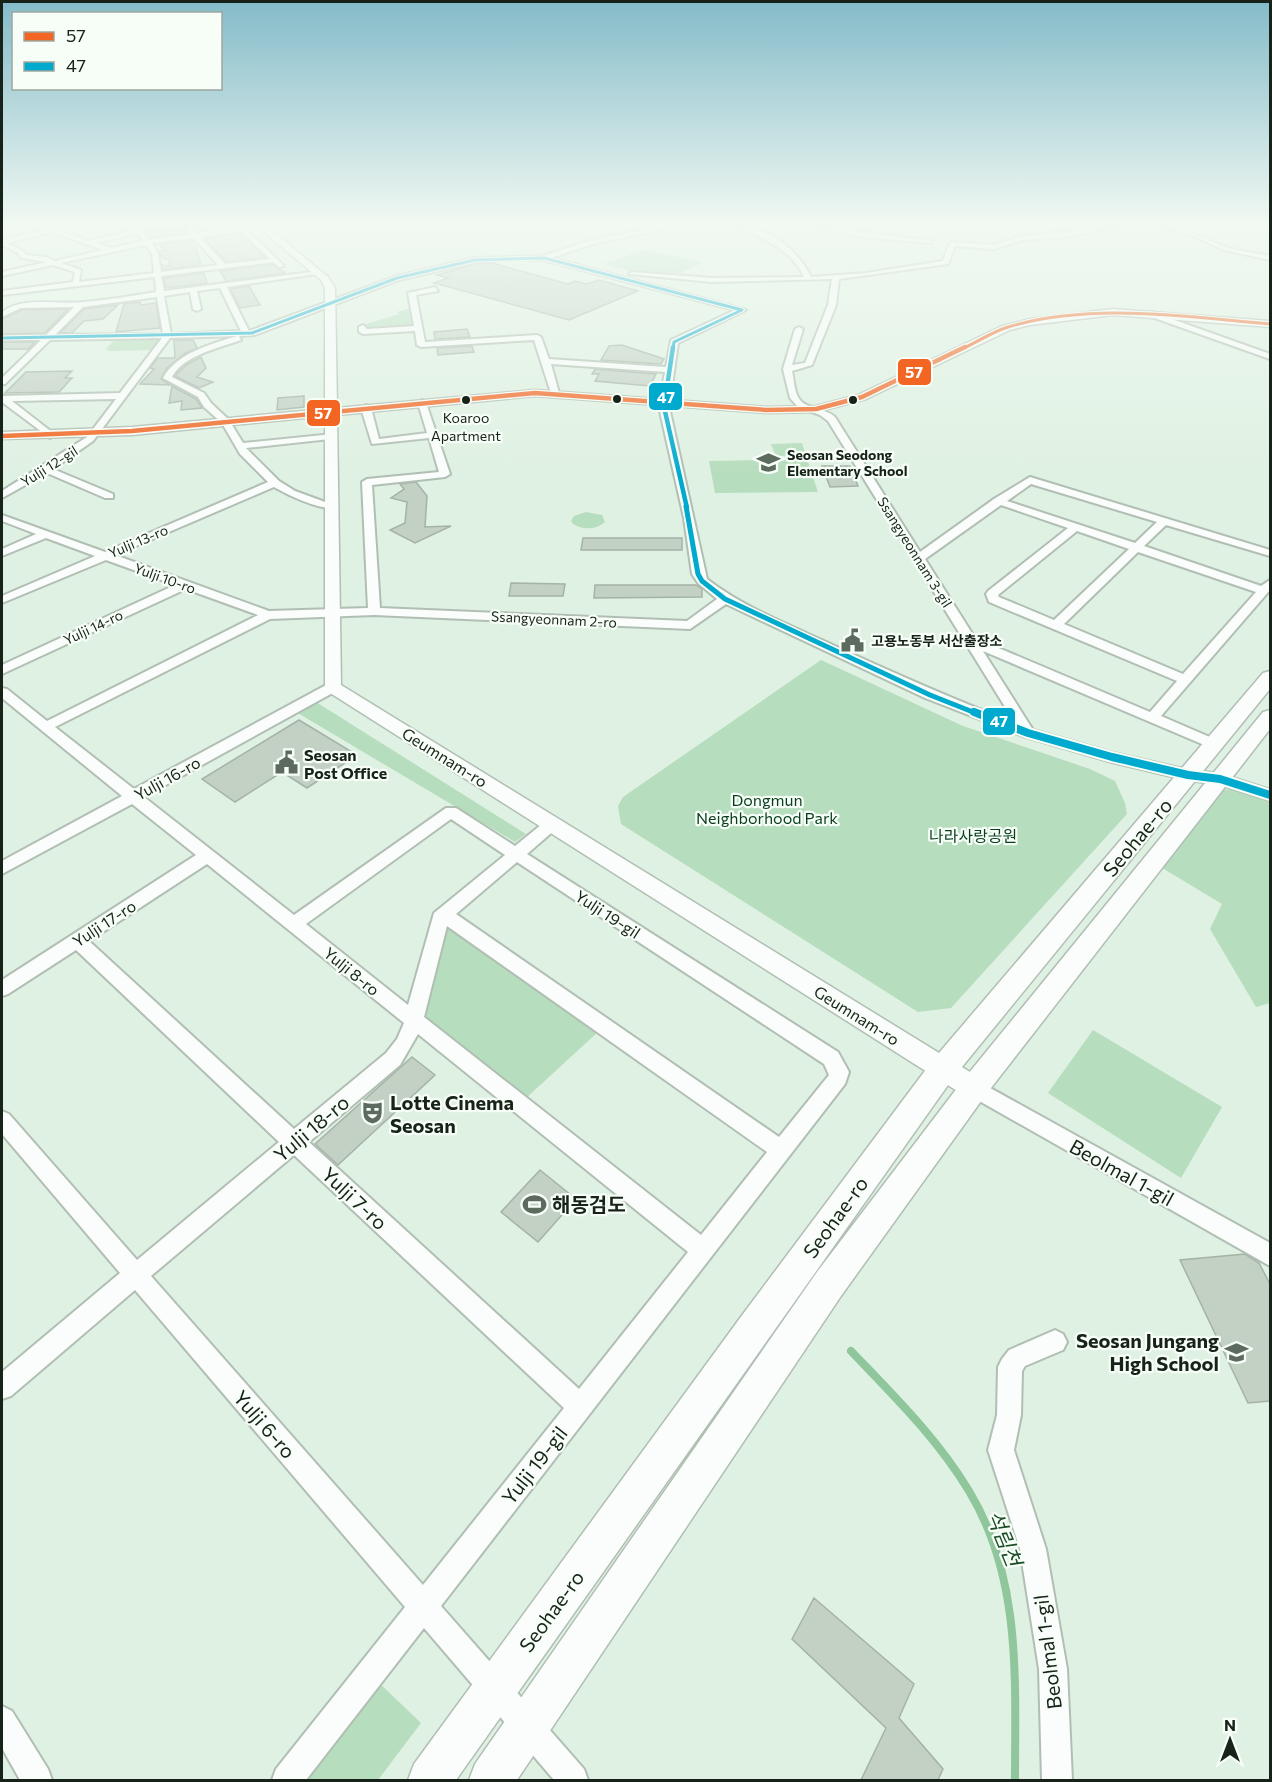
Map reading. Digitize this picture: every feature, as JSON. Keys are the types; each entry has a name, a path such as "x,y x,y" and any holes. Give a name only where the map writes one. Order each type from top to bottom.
{"main road":[{"name":"Seohae-ro","path":"430,1780 755,1326 943,1069 1270,677"},
{"name":"Seohae-ro","path":"491,1780 829,1284 974,1088 1270,716"}],"street":[{"path":"2,382 76,309"},
{"path":"163,309 168,336"},
{"path":"236,309 249,333"},
{"path":"311,309 191,357 173,368 167,376 171,381 201,395 207,405 226,422 254,464 275,483 296,495 331,506"},
{"path":"330,309 333,687"},
{"path":"414,309 421,345 537,338 555,384 555,393"},
{"path":"739,309 742,310 674,342 663,402 698,574 702,581 725,599 846,657 1028,733 1188,775 1220,779 1270,795"},
{"path":"799,329 788,369 808,365 830,309"},
{"path":"2,436 94,434 524,393 555,393 772,410 815,409 838,405 866,395 1014,325 1097,313 1152,314 1270,324"},
{"path":"1152,314 1270,357"},
{"path":"363,327 363,332 417,328"},
{"path":"2,338 249,333"},
{"name":"Yulji 12-gil","path":"2,495 46,470 94,434 168,336"},
{"path":"546,361 669,370"},
{"name":"Ssangyeonnam 3-gil","path":"788,369 795,399 802,405 831,417 1028,733"},
{"path":"2,399 123,396"},
{"path":"2,399 50,435"},
{"path":"374,611 367,482 445,474 422,403"},
{"path":"366,408 375,442 433,435"},
{"path":"240,446 330,436"},
{"path":"46,470 109,496"},
{"path":"920,557 1025,481 1035,480 1270,553"},
{"name":"Yulji 13-ro","path":"2,600 275,483"},
{"path":"998,501 1136,547 1267,586 1152,718"},
{"name":"Yulji 10-ro","path":"2,518 268,615 332,613"},
{"path":"1055,626 1165,520"},
{"path":"1076,527 992,594 996,602 1186,680"},
{"path":"2,554 46,534"},
{"name":"Yulji 14-ro","path":"2,670 184,585"},
{"name":"Ssangyeonnam 2-ro","path":"332,613 374,611 690,625 725,599"},
{"path":"45,727 268,615"},
{"path":"970,641 1214,744"},
{"name":"Yulji 16-ro","path":"2,868 333,687"},
{"name":"Geumnam-ro","path":"333,687 974,1088"},
{"name":"Yulji 8-ro","path":"2,692 703,1250"},
{"name":"Yulji 19-gil","path":"287,1780 838,1078 839,1072 835,1062 452,812 293,924"},
{"name":"Yulji 18-ro","path":"2,1387 393,1059 408,1038 414,1021 439,920 552,824"},
{"name":"Yulji 17-ro","path":"2,989 207,856"},
{"path":"444,915 781,1150"},
{"name":"Yulji 7-ro","path":"77,940 580,1407"},
{"name":"Beolmal 1-gil","path":"974,1088 1270,1255"},
{"name":"Yulji 6-ro","path":"2,1120 528,1728"},
{"name":"Beolmal 1-gil","path":"1055,1342 1017,1358 1010,1367 1009,1415 1001,1450 1035,1559 1053,1669 1057,1780"},
{"path":"2,1720 37,1780"},
{"path":"528,1728 573,1780"}],"green space":[{"path":"411,309 414,326 366,330 366,324 400,314 397,312"},
{"path":"165,337 154,350 109,351 106,349 116,338"},
{"path":"802,443 806,455 776,456 771,444"},
{"path":"807,459 818,492 715,493 709,461"},
{"path":"586,512 602,515 605,522 598,527 589,528 573,524 571,521 574,516"},
{"path":"821,660 963,726 1090,769 1115,781 1125,803 1127,814 951,1008 918,1012 621,824 618,806 623,797"},
{"path":"316,702 526,834 515,842 296,712"},
{"path":"1237,789 1270,797 1270,1003 1256,1007 1210,929 1222,904 1159,866 1220,790"},
{"path":"445,925 599,1031 525,1099 420,1022"},
{"path":"1093,1030 1222,1107 1181,1178 1048,1093"},
{"path":"376,1680 421,1723 378,1780 298,1780"}],"building":[{"path":"68,309 45,333 2,334 2,319 22,310"},
{"path":"84,309 114,309 103,319 84,321 72,333 60,333"},
{"path":"123,309 157,309 160,328 116,332"},
{"path":"529,309 595,309 569,320"},
{"path":"467,329 470,337 435,339 434,332"},
{"path":"174,340 193,340 197,348 184,354 167,368 161,379 170,385 140,384 154,369 150,368 158,358 175,358"},
{"path":"2,342 35,342 28,349 2,349"},
{"path":"622,345 664,359 661,364 601,360 609,346"},
{"path":"472,346 474,352 438,355 437,348"},
{"path":"201,357 206,368 197,377 213,382 199,388 175,376 186,365"},
{"path":"595,369 656,374 650,386 595,381 599,374 592,374"},
{"path":"72,371 65,378 72,378 59,392 5,393 26,372"},
{"path":"172,386 196,399 202,408 181,410 182,401 169,403"},
{"path":"304,396 304,407 277,410 278,398"},
{"path":"822,466 850,466 858,486 830,487"},
{"path":"416,482 427,496 425,527 451,526 415,543 390,530 405,523 407,502 391,498 404,489 400,484"},
{"path":"583,538 682,538 682,550 581,550"},
{"path":"511,583 565,584 563,596 509,596"},
{"path":"595,585 696,585 702,589 702,597 594,598"},
{"name":"Seosan Post Office","path":"299,720 357,755 307,788 282,772 235,802 202,779"},
{"name":"Lotte Cinema Seosan","path":"412,1057 435,1075 338,1165 315,1144"},
{"path":"540,1170 576,1199 538,1242 501,1212"},
{"name":"Seosan Jungang High School","path":"1245,1254 1259,1263 1270,1284 1270,1401 1248,1403 1180,1260"},
{"path":"814,1598 914,1684 899,1718 943,1769 938,1780 861,1780 886,1728 792,1639"}],"waterway":[{"name":"석림천","path":"851,1351 914,1418 943,1453 969,1491 986,1524 999,1559 1012,1631 1015,1780"}],"transit line":[{"name":"47","path":"2,338 252,333 315,309"},
{"name":"47","path":"739,309 742,310 674,342 664,407 689,518 698,574 702,581 725,599 763,618 930,695 1028,733 1112,757 1188,775 1220,779 1270,795"},
{"name":"57","path":"2,436 132,431 535,393 766,410 816,409 862,397 1006,328 1030,322 1113,312 1270,324"}],"place":[{"name":"Koaroo Apartment","path":"466,400"},
{"name":"Seosan Seodong Elementary School","path":"769,462"},
{"name":"고용노동부 서산출장소","path":"853,640"},
{"name":"Seosan Post Office","path":"286,763"},
{"name":"Lotte Cinema Seosan","path":"372,1113"},
{"name":"해동검도","path":"534,1204"},
{"name":"Seosan Jungang High School","path":"1237,1352"}],"park label":[{"name":"Dongmun Neighborhood Park","path":"767,808"},
{"name":"나라사랑공원","path":"973,835"}]}
